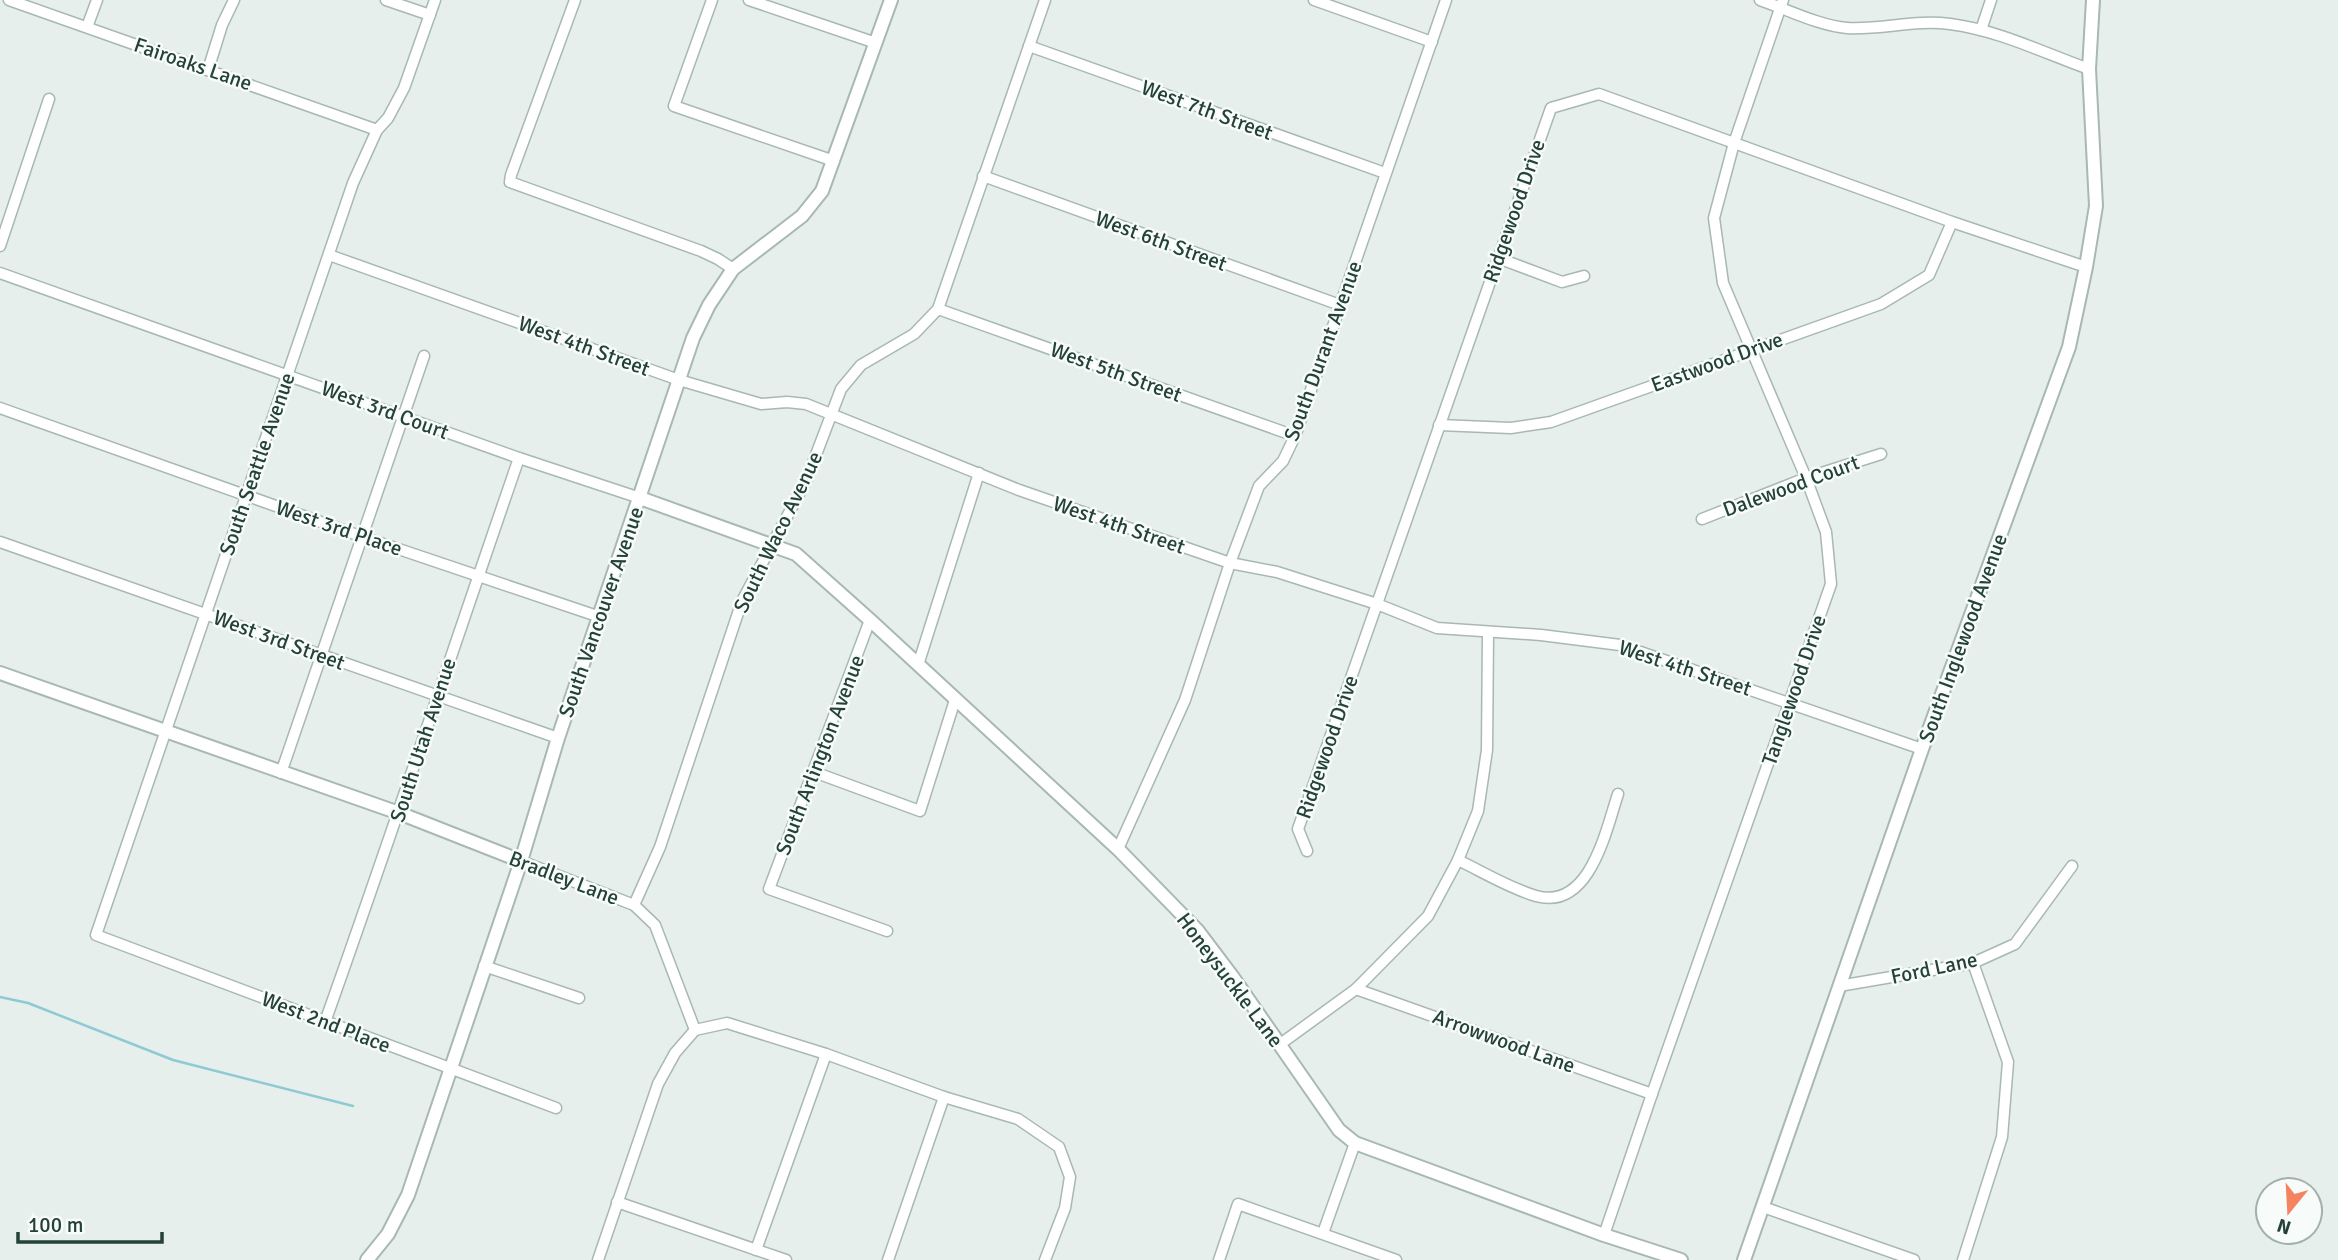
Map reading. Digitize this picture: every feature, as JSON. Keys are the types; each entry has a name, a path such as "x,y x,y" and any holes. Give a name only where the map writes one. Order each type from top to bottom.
{"street":[{"name":"Fairoaks Lane","path":"9,0 377,130"},
{"path":"87,27 97,0"},
{"path":"208,70 222,25 234,0"},
{"path":"386,0 430,15"},
{"name":"South Seattle Avenue","path":"96,936 353,183 377,130 388,118 404,88 435,0"},
{"path":"575,0 509,178 512,183 701,251 733,269"},
{"path":"712,0 674,106 834,161"},
{"path":"749,0 876,43"},
{"name":"South Vancouver Avenue","path":"367,1260 387,1234 408,1195 521,861 558,738 698,327 733,269 802,216 822,191 891,0"},
{"name":"South Waco Avenue","path":"634,905 660,847 742,601 806,481 841,389 861,365 914,334 938,309 1045,0"},
{"path":"1314,0 1432,42"},
{"name":"South Durant Avenue","path":"1118,849 1185,700 1259,486 1283,461 1294,436 1446,0"},
{"path":"1760,0 1782,4 1830,24 1847,28 1926,22 1981,30 2089,69"},
{"path":"1981,30 1991,0"},
{"name":"South Inglewood Avenue","path":"1744,1260 1922,749 2069,347 2096,206 2089,69 2093,0"},
{"name":"Tanglewood Drive","path":"1604,1235 1831,584 1826,532 1806,478 1723,284 1714,218 1734,143 1782,4"},
{"name":"West 7th Street","path":"1029,46 1385,173"},
{"name":"Ridgewood Drive","path":"1307,851 1298,829 1551,108 1599,94 1952,222 2086,267"},
{"path":"0,246 49,99"},
{"name":"West 6th Street","path":"983,176 1340,305"},
{"name":"Eastwood Drive","path":"1439,425 1511,428 1551,422 1881,304 1930,275 1952,222"},
{"name":"West 4th Street","path":"329,255 679,380 761,404 806,404 1019,490 1230,564 1277,572 1377,604 1437,628 1541,635 1620,645 1922,749"},
{"path":"1498,258 1562,282 1584,276"},
{"name":"West 3rd Court","path":"0,273 771,545"},
{"name":"West 5th Street","path":"938,309 1294,436"},
{"path":"281,773 424,356"},
{"name":"West 3rd Place","path":"0,408 245,496 600,617"},
{"name":"Dalewood Court","path":"1702,519 1806,478 1881,454"},
{"name":"South Utah Avenue","path":"325,1021 399,813 519,458"},
{"path":"918,665 979,473"},
{"name":"West 3rd Street","path":"0,542 558,738"},
{"name":"Honeysuckle Lane","path":"771,545 796,554 1118,849 1198,931 1339,1130 1355,1143 1604,1235 1681,1260"},
{"name":"South Arlington Avenue","path":"870,620 769,889 887,931"},
{"path":"1279,1045 1356,989 1428,916 1458,860 1478,811 1487,750 1488,633"},
{"name":"Bradley Lane","path":"0,673 399,813 634,905 654,925 695,1030"},
{"path":"814,772 920,811 955,701"},
{"path":"1458,860 1538,897 1562,896 1581,882 1595,864 1618,794"},
{"name":"Ford Lane","path":"1839,986 1973,963 2015,944 2072,866"},
{"name":"West 2nd Place","path":"96,936 556,1108"},
{"path":"1963,1260 2002,1137 2008,1062 1973,963"},
{"path":"484,966 579,998"},
{"name":"Arrowwood Lane","path":"1356,989 1651,1094"},
{"path":"598,1260 658,1084 675,1053 695,1030 727,1023 826,1054 944,1097 1018,1119 1059,1147 1070,1177 1065,1208 1045,1260"},
{"path":"756,1250 826,1054"},
{"path":"888,1260 891,1258 944,1097"},
{"path":"1323,1233 1355,1143"},
{"path":"617,1202 786,1260"},
{"path":"1219,1260 1238,1204 1396,1260"},
{"path":"1763,1207 1914,1260"}],"waterway":[{"path":"0,997 28,1003 173,1060 353,1106"}]}
